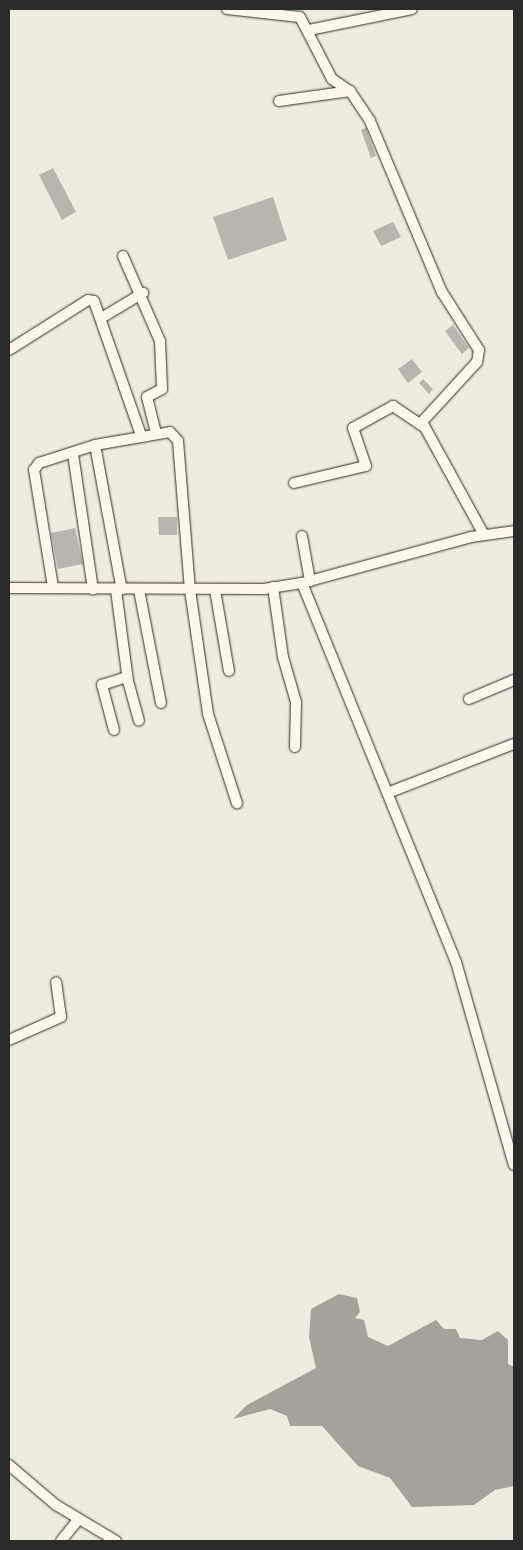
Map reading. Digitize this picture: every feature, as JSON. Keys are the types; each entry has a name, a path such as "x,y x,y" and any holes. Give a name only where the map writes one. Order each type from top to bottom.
{"street":[{"path":"227,9 239,13 296,15 309,30 332,79 350,91 370,121 442,292 479,350 477,362 424,416 423,426"},
{"path":"309,30 412,9"},
{"path":"279,101 350,91"},
{"path":"123,256 143,293 161,346 162,389 147,398 156,433"},
{"path":"103,317 143,293"},
{"path":"9,350 88,300 98,303 141,435"},
{"path":"294,484 366,466 353,428 393,406 423,426 484,535"},
{"path":"54,587 33,474 40,463 73,454 95,445 141,435 170,432 178,441 190,590 208,714 237,803"},
{"path":"95,445 119,590 127,677 139,721"},
{"path":"73,454 93,590"},
{"path":"9,588 215,590 273,587 306,582 484,535 514,531"},
{"path":"302,536 306,582 470,1000 514,1165"},
{"path":"273,587 283,657 296,702 295,747"},
{"path":"139,590 161,702"},
{"path":"215,590 229,671"},
{"path":"114,730 102,685 127,677"},
{"path":"469,699 514,680"},
{"path":"390,792 514,744"},
{"path":"9,1040 61,1017 56,982"},
{"path":"9,1465 56,1505 116,1541"},
{"path":"61,1541 74,1517"}],"shaded area":[{"path":"339,1294 357,1298 360,1312 355,1318 364,1320 368,1337 388,1346 436,1320 444,1329 456,1329 460,1338 482,1340 498,1331 508,1340 508,1364 514,1367 514,1486 495,1490 474,1505 412,1507 390,1478 358,1466 322,1426 290,1426 287,1416 270,1409 233,1419 247,1405 316,1368 309,1337 311,1309"}],"building":[{"path":"366,128 376,156 371,158 361,130"},
{"path":"53,168 76,212 62,220 39,175"},
{"path":"273,197 287,240 228,260 213,217"},
{"path":"393,222 401,237 381,246 373,231"},
{"path":"453,325 469,348 462,354 445,331"},
{"path":"412,359 422,372 408,383 398,369"},
{"path":"423,379 433,389 429,394 419,383"},
{"path":"158,517 177,517 177,535 159,535"},
{"path":"75,528 83,564 58,569 51,533"}]}
